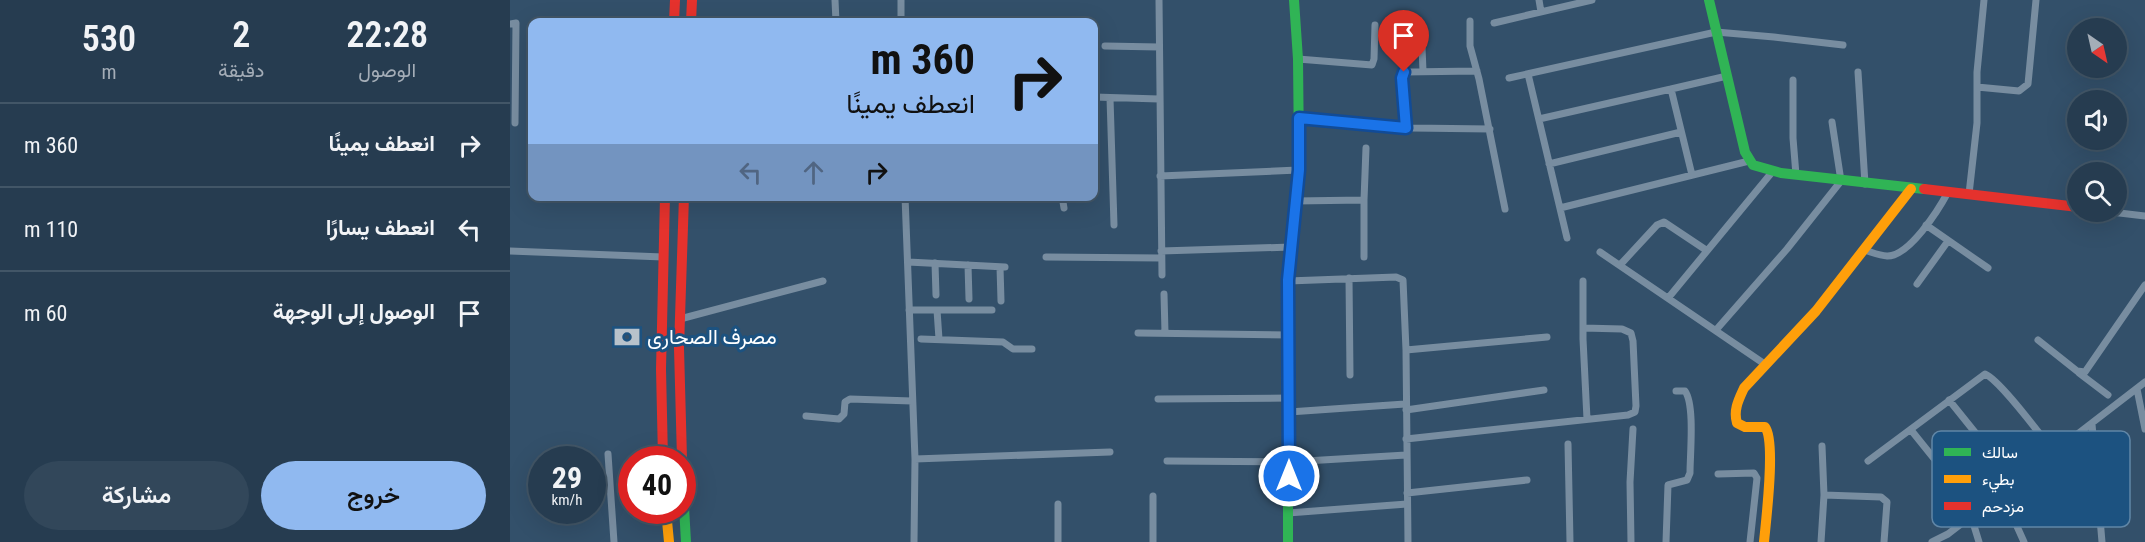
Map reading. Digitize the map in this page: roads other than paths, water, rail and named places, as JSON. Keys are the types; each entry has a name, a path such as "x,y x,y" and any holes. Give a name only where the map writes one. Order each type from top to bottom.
{"main road":[{"path":"674,18 675,0"},
{"path":"691,18 692,0"},
{"path":"1288,542 1290,462 1288,280 1299,170 1298,59 1294,0"},
{"path":"1709,0 1745,152 1753,165 1796,175 1864,184 2067,206"},
{"path":"1764,542 1770,466 1769,432 1765,427 1743,427 1736,421 1737,401 1744,388 1816,311 1911,189"},
{"path":"662,446 665,201"},
{"path":"681,446 680,319 684,201"},
{"path":"667,524 669,542"},
{"path":"685,524 686,542"}],"street":[{"path":"835,0 836,18"},
{"path":"901,0 901,18"},
{"path":"1159,0 1162,274"},
{"path":"1539,0 1541,12"},
{"path":"1494,23 1592,0"},
{"path":"1969,194 1977,123 1980,30 1984,0"},
{"path":"1977,87 2019,91 2028,84 2036,0"},
{"path":"1470,21 1470,46 1490,129 1505,209"},
{"path":"510,24 516,23 515,123"},
{"path":"1421,24 1423,71"},
{"path":"1298,59 1372,64 1375,25"},
{"path":"1509,78 1716,32 1843,45"},
{"path":"1105,46 1159,46"},
{"path":"1406,128 1402,78 1404,72 1477,71"},
{"path":"1858,72 1864,184"},
{"path":"1528,74 1567,238"},
{"path":"1539,119 1727,76"},
{"path":"1793,80 1793,138 1796,175"},
{"path":"1671,89 1692,175"},
{"path":"1098,97 1160,99"},
{"path":"1110,98 1114,225"},
{"path":"1299,118 1406,128 1490,129"},
{"path":"1716,330 1787,249 1841,181 1832,122"},
{"path":"1549,164 1681,132"},
{"path":"1364,257 1366,148"},
{"path":"1560,208 1749,161"},
{"path":"1160,176 1299,170"},
{"path":"1669,297 1773,171"},
{"path":"1864,250 1888,256 1900,253 1926,225 1948,192"},
{"path":"1296,201 1364,200"},
{"path":"905,201 915,459 914,542"},
{"path":"1063,201 1064,208"},
{"path":"2127,214 2145,216"},
{"path":"1620,265 1657,225 1664,222 1706,250"},
{"path":"1926,225 1988,268"},
{"path":"1917,284 1948,241"},
{"path":"1046,257 1161,255 1291,248"},
{"path":"510,251 663,257"},
{"path":"1600,252 1766,365"},
{"path":"908,262 1003,267 1001,301"},
{"path":"935,263 936,295"},
{"path":"968,265 969,299"},
{"path":"1288,280 1396,277 1403,280 1408,542"},
{"path":"1349,278 1350,375"},
{"path":"680,319 823,281"},
{"path":"1582,281 1587,419"},
{"path":"2077,371 2082,373 2088,370 2145,285"},
{"path":"1164,294 1165,333"},
{"path":"909,310 992,310"},
{"path":"937,310 939,339"},
{"path":"1406,439 1628,415 1635,412 1634,341 1630,333 1623,328 1583,328"},
{"path":"1138,333 1289,335"},
{"path":"1406,350 1547,337"},
{"path":"921,339 1003,342 1013,349 1032,349"},
{"path":"2038,340 2108,395"},
{"path":"1868,461 1982,375 1988,375 2037,431"},
{"path":"2082,431 2145,382"},
{"path":"2137,389 2145,429"},
{"path":"1289,412 1406,407 1544,390"},
{"path":"1666,542 1668,485 1687,480 1690,473 1688,395 1685,391 1676,391"},
{"path":"1158,399 1289,398"},
{"path":"806,416 838,419 844,414 845,402 850,399 912,401"},
{"path":"1949,400 1974,431"},
{"path":"2092,424 2093,431"},
{"path":"1631,542 1630,482 1633,429"},
{"path":"1911,430 1932,458"},
{"path":"1568,444 1570,542"},
{"path":"1821,542 1824,495 1822,446"},
{"path":"915,459 1110,452"},
{"path":"608,454 614,542"},
{"path":"1167,461 1290,462 1406,455"},
{"path":"1718,474 1749,472 1754,473 1757,478 1750,542"},
{"path":"1407,493 1527,480"},
{"path":"1824,495 1881,497 1887,502 1884,542"},
{"path":"1153,496 1154,542"},
{"path":"1058,504 1059,542"},
{"path":"1288,513 1407,504"},
{"path":"1932,542 1957,527"},
{"path":"1976,527 1979,542"},
{"path":"2017,527 2024,542"},
{"path":"2101,527 2102,542"}],"place":[{"name":"مصرف الصحارى","path":"627,337"}]}
